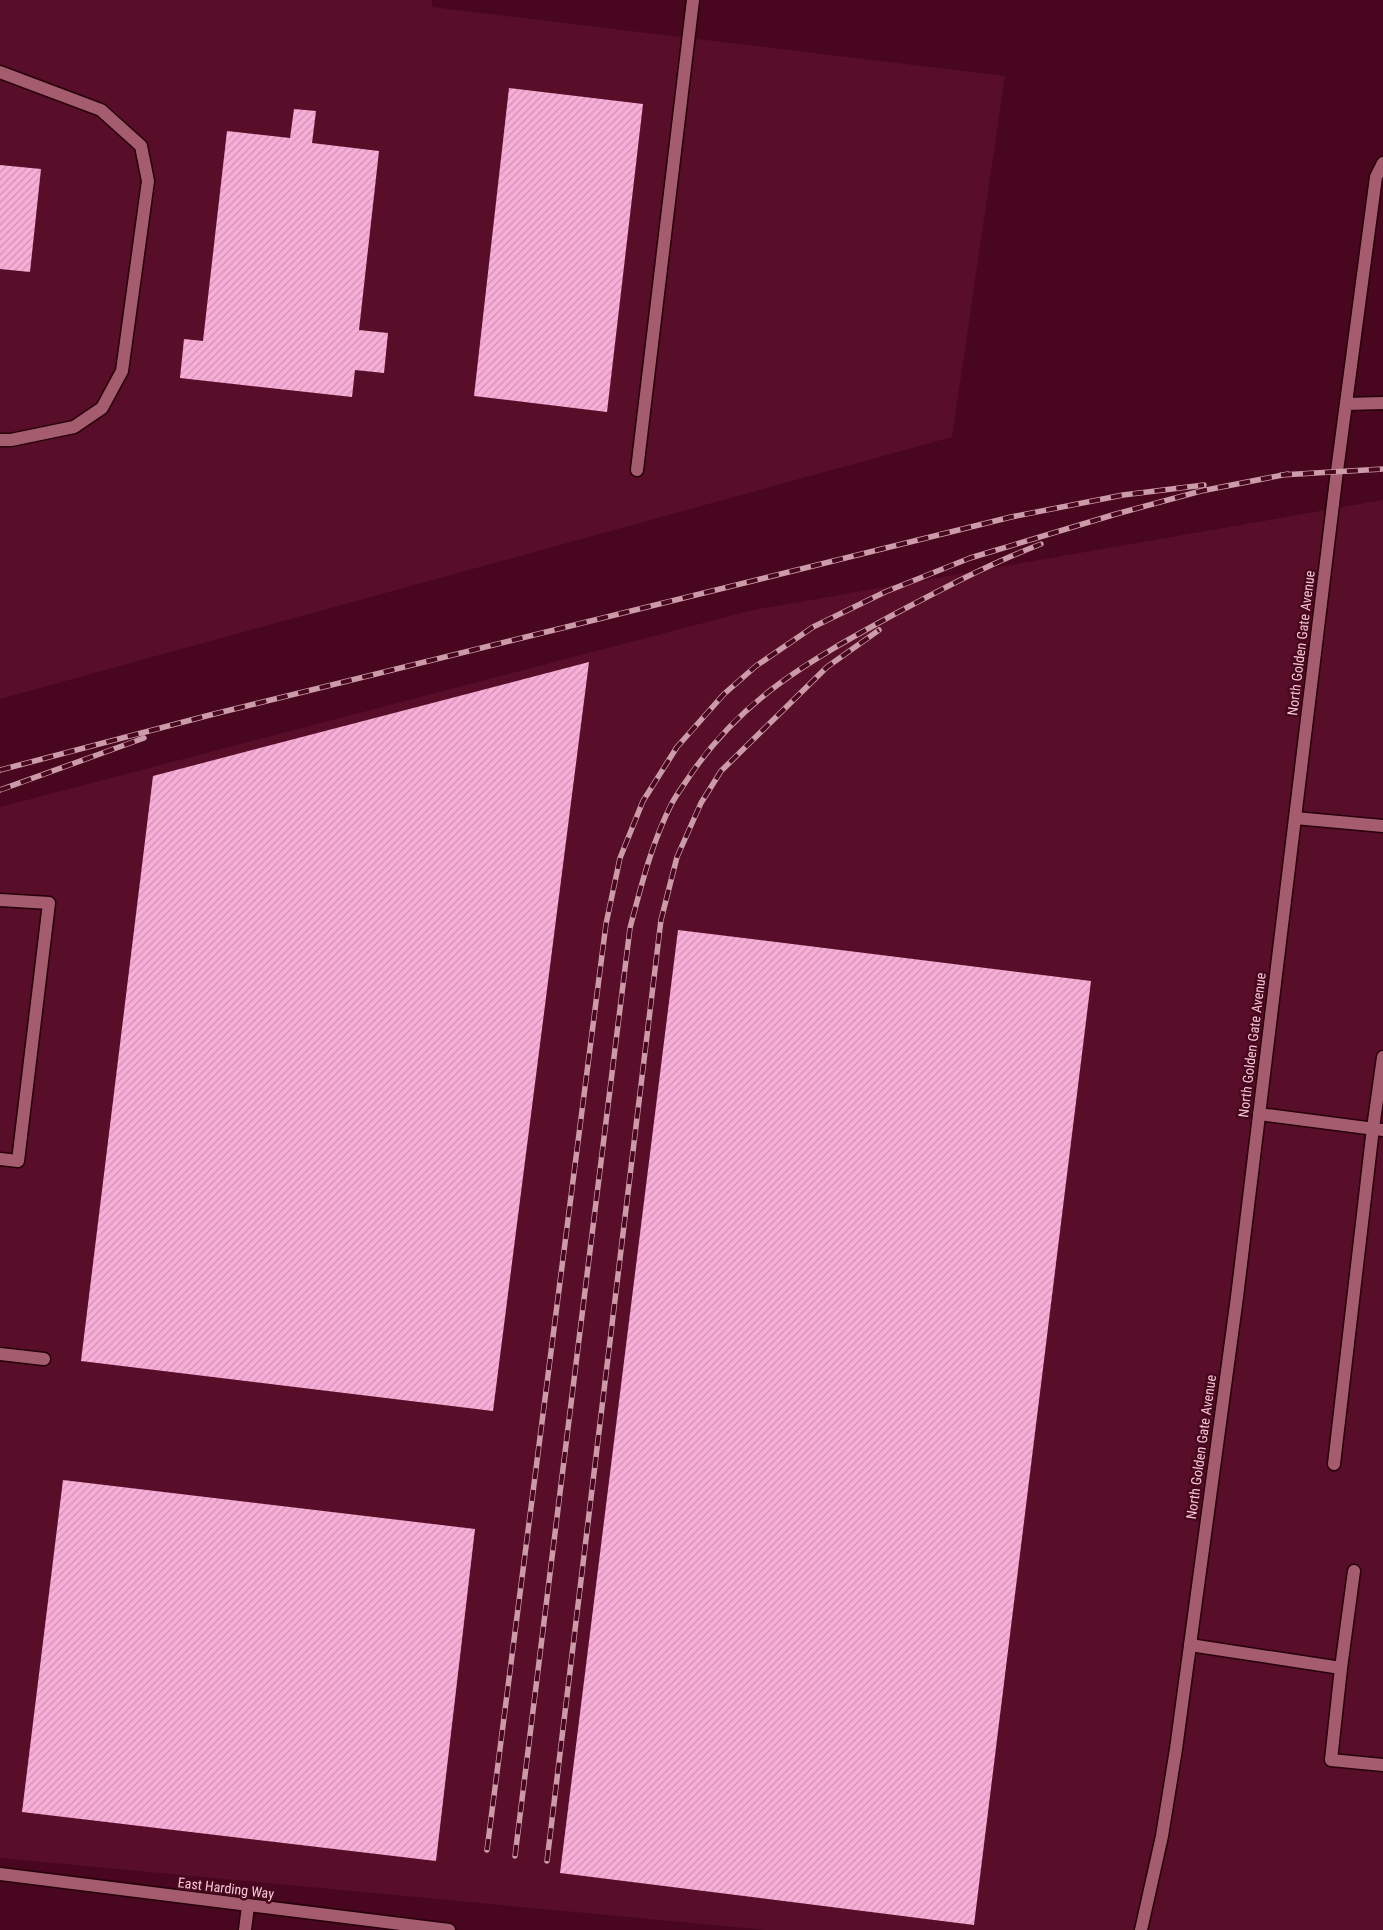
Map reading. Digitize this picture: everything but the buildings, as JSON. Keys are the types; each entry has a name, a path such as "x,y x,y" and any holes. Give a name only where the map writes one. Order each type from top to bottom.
{"street":[{"path":"637,470 692,0"},
{"path":"0,72 101,110 141,146 148,181 122,371 102,408 74,426 10,440 0,440"},
{"name":"North Golden Gate Avenue","path":"1141,1930 1162,1836 1176,1749 1235,1306 1346,404 1376,177 1383,163"},
{"path":"1346,404 1383,403"},
{"path":"1295,818 1383,826"},
{"path":"0,900 49,903 18,1160 0,1159"},
{"path":"1334,1464 1378,1129 1383,1057"},
{"path":"1259,1114 1378,1129"},
{"path":"0,1354 44,1359"},
{"path":"1354,1571 1331,1760 1383,1765"},
{"path":"1190,1645 1341,1668"},
{"name":"East Harding Way","path":"0,1874 449,1930"},
{"path":"245,1930 248,1906"}],"shaded area":[{"path":"0,0 432,0 432,7 1005,76 952,437 0,699"},
{"path":"1383,500 1383,1930 767,1930 0,1858 0,807 753,610"}],"railway":[{"path":"1281,475 1383,469"},
{"path":"487,1850 606,924 620,858 643,801 677,747 724,694 756,666 813,627 885,592 970,558 1116,514 1201,491 1288,474"},
{"path":"0,770 210,715 1011,517 1123,495 1204,485"},
{"path":"515,1856 630,928 648,864 665,818 674,800 710,749 731,725 779,684 832,649 891,616 946,587 1041,544"},
{"path":"547,1861 661,920 677,857 701,803 721,771 827,667 879,630"},
{"path":"0,790 144,738"}]}
